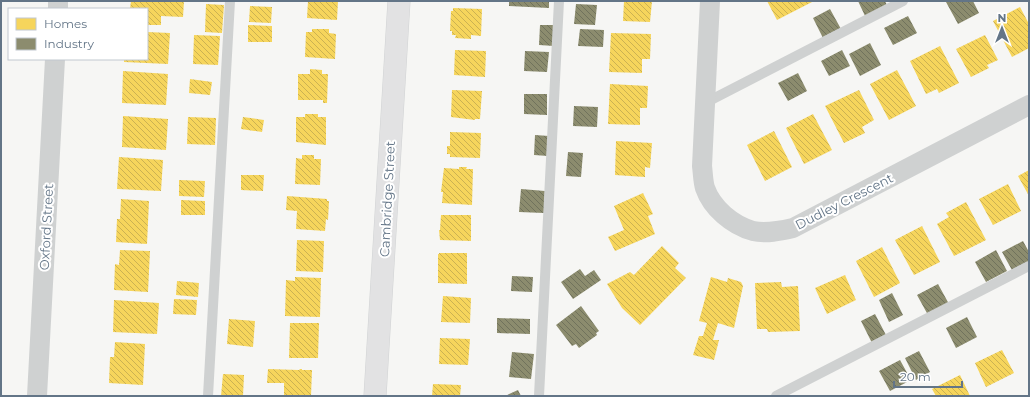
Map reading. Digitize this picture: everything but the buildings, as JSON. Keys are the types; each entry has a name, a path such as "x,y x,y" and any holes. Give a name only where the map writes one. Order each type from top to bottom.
{"street":[{"name":"Cambridge Street","path":"375,396 399,1"},
{"name":"Dudley Crescent","path":"710,1 702,166 704,187 710,199 721,213 737,224 753,231 768,232 793,228 1029,105"},
{"name":"Oxford Street","path":"37,396 55,60"}],"lane":[{"path":"208,396 230,1"},
{"path":"539,396 559,1"},
{"path":"705,103 902,1"},
{"path":"776,396 1029,266"}]}
